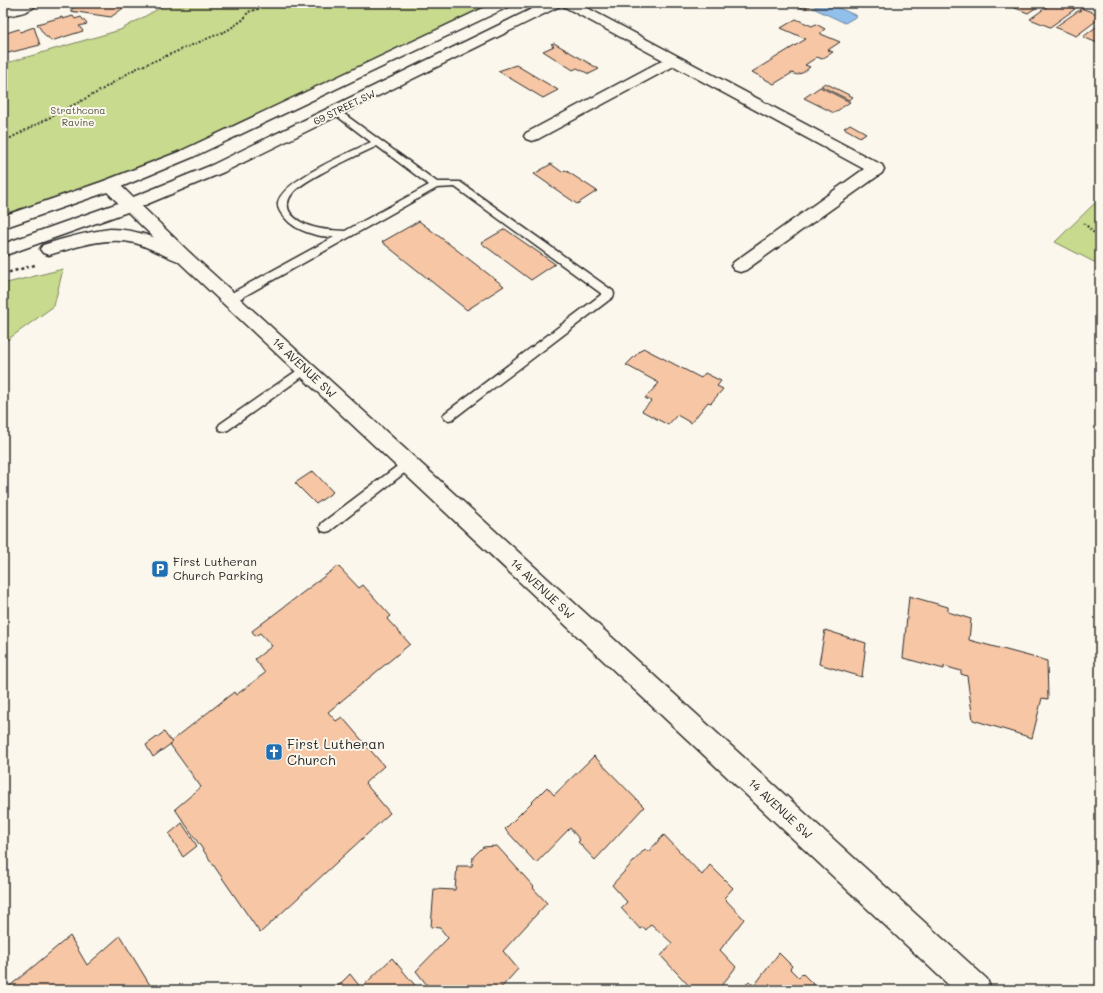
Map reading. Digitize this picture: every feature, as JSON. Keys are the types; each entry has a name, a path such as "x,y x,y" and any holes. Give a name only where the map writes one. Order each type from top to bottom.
{"street":[{"path":"3,13 31,3"},
{"path":"3,222 153,169 212,143 504,3"},
{"name":"69 STREET SW","path":"3,250 131,204 221,167 555,3"},
{"path":"568,3 876,168 740,266"},
{"path":"532,136 674,60"},
{"name":"14 AVENUE SW","path":"110,185 184,257 976,990"},
{"path":"3,259 37,252 78,240 111,235 148,241 184,257"}],"lane":[{"path":"336,111 435,185"},
{"path":"348,233 321,234 301,227 292,221 287,215 283,209 283,203 291,187 301,180 377,142"},
{"path":"230,299 435,185 457,184 609,294 449,416"},
{"path":"224,427 306,369"},
{"path":"326,527 408,464"}],"path":[{"path":"3,142 102,90 135,69 228,30 244,19 248,12 258,9 260,3"},
{"path":"1084,223 1100,239"}],"green space":[{"name":"Strathcona Ravine","path":"169,3 492,3 312,91 191,146 67,194 3,214 3,64 120,30"},
{"path":"1100,198 1100,265 1055,242"},
{"path":"63,269 54,306 3,343 3,284"}],"water":[{"path":"822,3 828,3 857,16 845,23 813,8"}],"building":[{"path":"79,3 127,3 124,6 126,6 111,17 70,11"},
{"path":"793,3 816,3 804,9"},
{"path":"1015,3 1043,3 1028,13 1010,6"},
{"path":"1052,3 1065,3 1064,4 1075,9 1050,27 1030,19"},
{"path":"1081,8 1100,15 1100,18 1076,36 1055,27 1078,11 1081,11 1079,10"},
{"path":"73,16 75,19 81,17 87,24 79,26 83,31 51,41 48,37 46,37 37,24 62,17 63,19"},
{"path":"796,19 812,26 816,24 825,29 821,32 821,34 840,42 828,50 833,52 822,59 817,57 805,65 810,67 804,72 797,75 792,73 774,84 752,72 806,39 781,28"},
{"path":"1100,24 1100,44 1083,37 1096,27"},
{"path":"34,27 40,45 4,54 3,34 19,29 20,32"},
{"path":"554,43 599,69 589,74 577,68 573,70 543,51 554,46 551,44"},
{"path":"516,65 558,90 543,98 498,71"},
{"path":"825,83 853,97 849,100 821,86"},
{"path":"820,87 850,102 834,113 804,98"},
{"path":"850,124 866,133 860,137 844,128"},
{"path":"551,164 562,172 565,170 597,191 577,204 534,174"},
{"path":"419,221 504,286 467,310 382,242"},
{"path":"505,229 555,264 531,280 481,243"},
{"path":"643,348 701,378 705,373 721,381 717,386 723,389 711,403 708,402 691,423 677,415 668,425 642,411 651,401 645,398 659,383 626,365"},
{"path":"313,471 333,492 316,504 295,483"},
{"name":"First Lutheran Church","path":"338,566 359,588 363,585 391,616 387,619 410,644 328,712 336,721 342,717 384,766 365,783 390,813 260,933 175,809 201,787 169,743 234,692 236,695 265,673 255,659 272,646 260,633 255,636 252,631"},
{"path":"909,596 948,607 948,612 971,619 969,640 1047,661 1048,699 1042,698 1032,738 973,720 967,676 961,674 961,671 944,666 944,669 903,658"},
{"path":"825,630 866,643 862,677 819,664"},
{"path":"164,732 172,743 153,757 146,745"},
{"path":"594,756 644,807 595,860 578,842 580,840 570,828 536,863 505,829 547,787 554,795"},
{"path":"182,823 197,846 183,857 169,834"},
{"path":"664,835 702,875 710,865 733,888 724,898 744,919 720,950 736,967 718,990 693,990 661,956 672,943 651,924 646,930 643,927 640,929 621,908 627,902 612,885 645,849 648,852"},
{"path":"497,846 547,903 503,951 518,969 499,990 476,990 472,986 468,990 431,990 416,971 448,938 440,928 431,927 434,889 455,890 457,866 472,866 473,857 483,847"},
{"path":"70,936 87,965 120,936 153,990 5,990"},
{"path":"779,953 792,966 790,969 799,978 802,973 819,990 742,990 749,981 754,986"},
{"path":"392,958 419,990 334,990 350,974 361,988"}],"place":[{"name":"First Lutheran Church Parking","path":"160,569"},
{"name":"First Lutheran Church","path":"274,752"}]}
